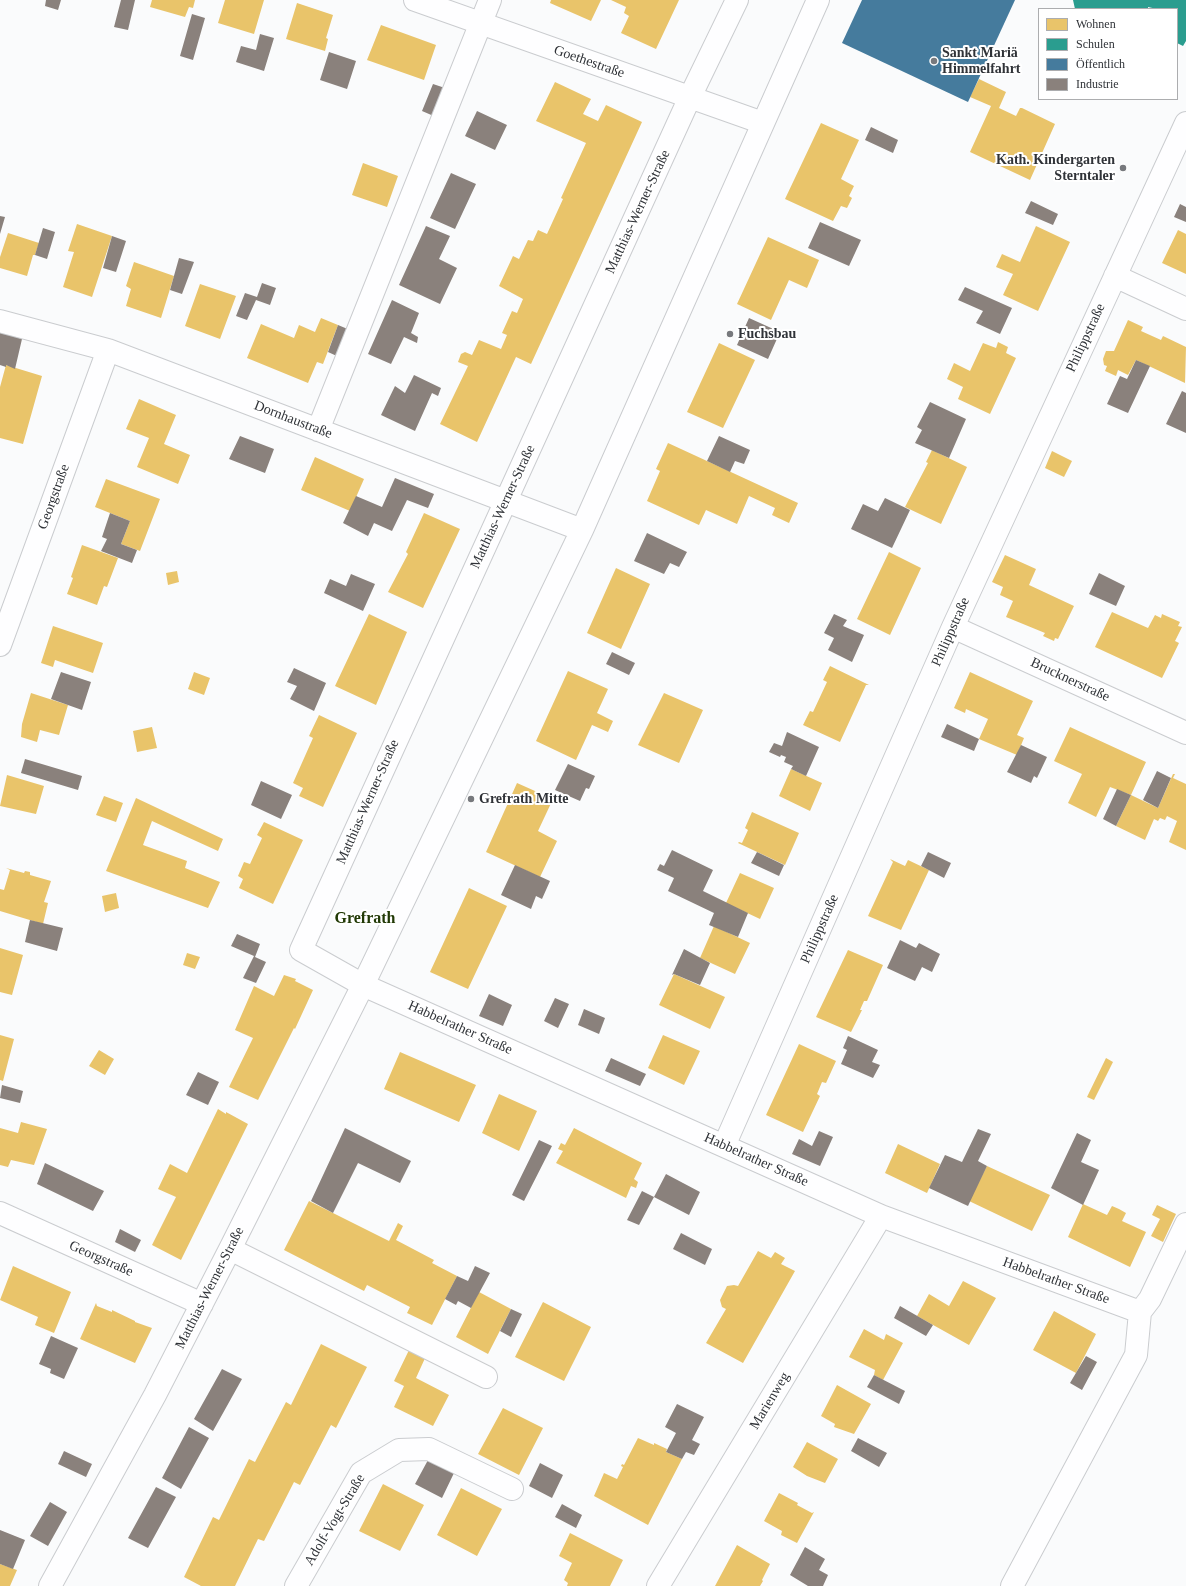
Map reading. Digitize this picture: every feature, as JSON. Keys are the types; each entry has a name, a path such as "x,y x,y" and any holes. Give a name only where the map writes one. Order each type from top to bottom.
{"street":[{"name":"Goethestraße","path":"415,0 763,123"},
{"path":"318,430 490,0"},
{"name":"Matthias-Werner-Straße","path":"363,985 301,950 505,501 690,98 737,0"},
{"name":"Matthias-Werner-Straße","path":"50,1586 155,1395 363,985 582,530 818,0"},
{"name":"Philippstraße","path":"724,1146 953,627 1186,123"},
{"path":"1115,276 1186,309"},
{"name":"Dornhaustraße","path":"0,320 108,350 582,530"},
{"name":"Georgstraße","path":"0,645 108,350"},
{"name":"Brucknerstraße","path":"953,627 1186,733"},
{"name":"Habbelrather Straße","path":"363,985 881,1216 1145,1306"},
{"name":"Georgstraße","path":"0,1213 202,1304"},
{"name":"Marienweg","path":"658,1586 881,1216"},
{"path":"1012,1586 1136,1355 1145,1306 1186,1224"},
{"path":"230,1249 486,1377"},
{"name":"Adolf-Vogt-Straße","path":"296,1586 361,1473 399,1450 429,1449 512,1490"}],"building: Wohnen":[{"path":"152,0 195,0 193,8 189,7 185,17 150,7"},
{"path":"225,0 264,0 254,34 218,23"},
{"path":"551,0 601,0 591,21 550,3"},
{"path":"611,0 679,0 656,49 621,33 629,16 624,13 626,7"},
{"path":"297,3 333,15 326,38 328,39 325,51 286,39"},
{"path":"381,25 436,45 424,80 367,60"},
{"path":"979,79 1006,92 999,108 1016,116 1020,108 1022,108 1055,124 1030,180 970,152 991,106 970,97"},
{"path":"555,82 591,99 583,114 598,121 606,105 642,122 531,364 516,357 477,442 440,424 468,366 458,362 461,354 465,352 472,355 479,340 501,349 507,335 502,333 512,311 517,313 523,299 499,286 513,256 519,259 528,240 533,241 538,230 547,234 563,199 561,198 586,143 536,121"},
{"path":"821,123 859,140 841,179 854,186 849,196 852,198 847,208 841,206 833,221 785,199"},
{"path":"363,163 398,176 387,207 352,195"},
{"path":"77,224 112,236 92,297 63,287 74,252 68,251"},
{"path":"1036,226 1070,242 1038,311 1003,295 1013,274 996,267 1002,254 1020,262"},
{"path":"1178,230 1186,234 1186,274 1162,263"},
{"path":"8,233 39,243 35,255 33,255 27,276 0,268 0,257"},
{"path":"768,237 819,260 807,288 789,280 771,320 737,304"},
{"path":"134,262 174,276 161,318 126,306 131,289 126,286"},
{"path":"200,284 236,296 220,339 185,326"},
{"path":"321,318 338,325 323,364 317,362 308,383 247,358 261,324 294,338 299,325 315,332"},
{"path":"1128,320 1143,327 1141,331 1161,340 1163,336 1186,347 1185,383 1136,360 1128,375 1118,370 1116,376 1105,371 1107,366 1104,365 1103,359 1106,351 1114,351"},
{"path":"998,342 1008,347 1006,353 1016,358 990,414 958,399 963,387 947,379 954,363 970,371 983,343 996,348"},
{"path":"719,343 755,360 723,428 687,412"},
{"path":"6,365 42,376 23,444 0,438 0,387"},
{"path":"139,399 176,415 164,444 190,455 178,484 137,467 149,438 126,429"},
{"path":"668,443 798,503 789,523 772,515 775,508 749,496 737,524 706,510 699,525 647,501 660,471 656,469"},
{"path":"932,450 967,467 941,524 905,507 928,463 926,462"},
{"path":"1052,451 1072,461 1064,477 1045,468"},
{"path":"315,457 364,479 350,511 301,490"},
{"path":"106,479 160,499 140,551 121,544 130,521 95,507"},
{"path":"424,513 460,529 423,608 388,592 408,554 406,552"},
{"path":"82,545 118,558 107,587 104,586 97,605 67,594"},
{"path":"889,552 921,568 890,635 857,619"},
{"path":"1005,555 1036,569 1029,585 1074,606 1058,639 1055,638 1054,641 1043,636 1045,633 1006,617 1013,601 1000,595 1003,587 992,582"},
{"path":"616,568 650,584 621,649 587,633"},
{"path":"177,571 179,582 168,585 166,573"},
{"path":"1112,612 1148,628 1155,615 1161,618 1162,614 1180,622 1178,626 1182,627 1175,641 1179,643 1162,678 1095,647"},
{"path":"369,614 407,632 376,705 335,686"},
{"path":"53,626 103,643 93,673 55,660 53,667 41,663"},
{"path":"830,666 869,685 866,685 840,742 803,725 810,711 813,712 827,682 823,680"},
{"path":"568,671 608,689 597,713 613,721 608,732 592,725 576,760 536,741"},
{"path":"194,672 210,678 204,695 188,689"},
{"path":"970,672 1033,701 1017,735 1024,738 1017,755 979,739 988,719 966,709 965,713 954,708"},
{"path":"31,693 68,705 59,735 40,730 37,742 21,737 22,724"},
{"path":"664,693 703,710 679,763 638,745"},
{"path":"319,715 357,733 323,807 299,796 303,788 293,783 313,738 309,736"},
{"path":"152,727 157,748 137,752 133,731"},
{"path":"1070,727 1146,762 1131,795 1110,787 1096,817 1068,803 1082,774 1054,761"},
{"path":"791,769 822,783 810,811 779,796"},
{"path":"1173,774 1175,774 1173,778 1186,784 1186,850 1169,842 1177,821 1167,816 1165,820 1160,818 1158,821 1154,819 1145,840 1116,826 1131,795 1158,808"},
{"path":"7,775 44,786 36,814 0,806"},
{"path":"517,783 553,799 538,831 557,841 540,877 486,852"},
{"path":"104,796 123,803 116,822 96,815"},
{"path":"136,798 223,839 218,851 152,821 143,845 187,861 185,868 220,882 208,908 106,871"},
{"path":"752,812 799,833 785,865 738,843 742,843 748,830 745,828"},
{"path":"264,822 303,840 273,904 239,888 243,879 238,876 244,862 250,864 262,838 257,835"},
{"path":"890,859 905,866 908,860 929,870 901,930 868,916 893,862"},
{"path":"6,868 24,873 25,871 30,872 30,875 51,881 44,902 48,903 43,924 0,911 0,889 4,890 10,870"},
{"path":"740,873 774,888 760,919 726,903"},
{"path":"469,888 507,906 468,989 430,972"},
{"path":"116,893 119,908 105,912 102,896"},
{"path":"714,926 750,943 735,974 700,958"},
{"path":"0,948 23,955 12,995 0,992"},
{"path":"848,950 883,965 867,1001 864,1001 860,1010 862,1010 851,1032 816,1017"},
{"path":"187,953 200,957 195,969 183,965"},
{"path":"674,974 725,997 710,1029 659,1005"},
{"path":"284,975 296,979 295,981 313,990 295,1029 294,1028 258,1100 229,1087 253,1038 235,1030 254,986 274,996"},
{"path":"0,1035 14,1039 3,1081 0,1080"},
{"path":"663,1035 700,1051 684,1085 648,1068"},
{"path":"799,1044 836,1061 826,1083 822,1082 817,1094 820,1096 803,1132 766,1115"},
{"path":"99,1050 114,1059 105,1075 89,1066"},
{"path":"400,1052 476,1085 459,1122 384,1089"},
{"path":"1106,1058 1113,1062 1094,1100 1087,1097"},
{"path":"499,1094 537,1111 519,1151 482,1133"},
{"path":"218,1109 248,1124 181,1260 152,1245 176,1197 158,1189 170,1164 187,1173"},
{"path":"21,1122 47,1129 34,1165 11,1160 8,1167 0,1165 0,1128 18,1133"},
{"path":"574,1128 642,1163 634,1179 638,1182 636,1188 631,1186 626,1198 556,1163 563,1151 558,1149 561,1143 565,1145"},
{"path":"898,1144 940,1164 927,1193 885,1173"},
{"path":"987,1166 1050,1195 1032,1231 969,1201"},
{"path":"309,1201 389,1241 398,1223 403,1226 396,1240 434,1260 432,1263 457,1276 432,1325 407,1313 410,1307 367,1285 364,1291 284,1250"},
{"path":"1083,1204 1107,1215 1112,1206 1119,1209 1126,1213 1122,1221 1146,1232 1130,1267 1068,1237"},
{"path":"1157,1205 1176,1214 1163,1242 1151,1236 1160,1219 1152,1215"},
{"path":"758,1251 771,1258 775,1252 785,1258 781,1264 795,1271 743,1363 706,1343 726,1309 722,1307 720,1300 727,1286 738,1286"},
{"path":"13,1266 71,1292 54,1333 35,1325 38,1317 0,1300"},
{"path":"963,1281 996,1298 969,1345 917,1316 929,1294 949,1306"},
{"path":"479,1292 511,1309 488,1354 456,1337"},
{"path":"543,1302 591,1327 564,1381 515,1357"},
{"path":"96,1303 97,1306 112,1312 112,1310 135,1322 152,1328 135,1363 80,1339"},
{"path":"1054,1311 1096,1334 1076,1373 1033,1350"},
{"path":"864,1329 884,1340 886,1334 903,1343 883,1380 874,1375 875,1370 849,1357"},
{"path":"321,1344 367,1367 336,1428 331,1425 300,1485 294,1482 264,1541 258,1539 235,1586 201,1586 184,1577 213,1517 219,1520 249,1459 255,1462 286,1402 291,1405"},
{"path":"410,1348 426,1356 416,1378 449,1395 433,1426 394,1407 404,1386 394,1381"},
{"path":"837,1385 871,1404 854,1434 834,1427 835,1424 821,1416"},
{"path":"503,1408 543,1428 519,1475 478,1454"},
{"path":"638,1438 667,1449 666,1452 682,1459 648,1525 594,1496 604,1473 617,1479 623,1467 621,1466 622,1464 624,1465"},
{"path":"807,1442 838,1459 825,1483 807,1476 793,1467"},
{"path":"383,1484 424,1505 400,1551 359,1531"},
{"path":"461,1488 502,1509 477,1556 437,1535"},
{"path":"779,1493 798,1503 797,1505 812,1513 814,1512 797,1543 781,1535 782,1531 764,1521"},
{"path":"570,1533 623,1560 610,1586 567,1586 568,1583 564,1580 572,1563 559,1556"},
{"path":"737,1545 770,1564 760,1586 715,1586"},
{"path":"0,1564 17,1570 10,1586 0,1586"}],"building: Schulen":[{"path":"1073,0 1186,0 1186,41 1183,46 1178,44 1178,8 1075,8"}],"building: Öffentlich":[{"name":"Sankt Mariä Himmelfahrt","path":"862,0 1015,0 968,102 842,43"}],"building: Industrie":[{"path":"46,0 61,0 58,10 45,6"},
{"path":"121,0 135,0 128,30 114,27"},
{"path":"192,14 205,18 193,60 180,56"},
{"path":"260,34 274,38 264,71 236,62 241,46 256,50"},
{"path":"329,52 356,61 347,89 320,80"},
{"path":"433,84 448,89 436,117 422,111"},
{"path":"477,111 507,125 495,150 465,136"},
{"path":"871,127 898,140 893,153 865,140"},
{"path":"451,173 476,184 455,229 430,218"},
{"path":"1031,201 1058,214 1053,225 1025,213"},
{"path":"1180,204 1186,207 1186,222 1174,217"},
{"path":"0,216 5,217 0,234"},
{"path":"820,222 861,240 849,266 808,248"},
{"path":"426,226 450,236 439,259 457,268 440,304 399,285"},
{"path":"43,228 55,232 47,259 35,255"},
{"path":"112,236 126,241 116,272 103,268"},
{"path":"179,258 194,262 182,294 170,290"},
{"path":"262,283 276,288 270,305 256,300 247,320 236,316 245,293 257,297"},
{"path":"965,287 1012,308 1000,334 976,323 983,311 958,300"},
{"path":"392,300 419,313 411,333 418,337 417,343 404,337 391,364 368,354"},
{"path":"749,318 780,332 768,359 737,345"},
{"path":"338,325 350,330 339,357 328,352"},
{"path":"0,332 22,339 15,369 6,365 6,367 0,365"},
{"path":"1136,360 1150,366 1128,413 1107,404 1120,376 1127,379"},
{"path":"414,375 441,388 438,396 432,393 415,431 381,415 395,386 405,393"},
{"path":"1182,391 1186,393 1186,433 1166,424"},
{"path":"930,402 966,419 949,458 915,443 922,430 917,427"},
{"path":"240,436 274,449 265,473 229,459"},
{"path":"719,436 750,450 744,464 735,461 730,472 707,461"},
{"path":"395,478 434,494 428,508 407,500 392,531 374,523 368,536 343,523 356,496 382,507"},
{"path":"885,498 910,510 892,548 851,529 863,504 878,511"},
{"path":"110,513 130,521 121,544 137,550 132,563 101,551 107,539 102,537"},
{"path":"647,533 687,552 679,567 670,563 664,574 634,561"},
{"path":"1099,573 1125,586 1116,606 1089,594"},
{"path":"351,574 375,584 363,611 324,593 330,579 346,586"},
{"path":"834,614 847,620 843,626 864,635 852,662 828,650 834,638 824,633"},
{"path":"612,652 635,663 629,675 606,664"},
{"path":"294,668 326,683 314,711 290,699 297,686 287,682"},
{"path":"61,672 91,682 82,710 51,699"},
{"path":"947,724 979,739 974,751 941,737"},
{"path":"787,732 819,747 806,776 791,769 793,766 784,762 786,757 781,755 780,757 769,752 774,743 782,746"},
{"path":"1021,745 1047,757 1037,778 1034,776 1031,783 1007,772"},
{"path":"25,759 82,776 78,790 21,773"},
{"path":"568,764 595,776 589,789 586,788 580,801 555,790"},
{"path":"1157,771 1171,778 1158,808 1143,800"},
{"path":"261,781 292,795 281,819 251,805"},
{"path":"1117,789 1131,795 1116,826 1103,819"},
{"path":"672,850 713,870 703,891 748,913 738,937 709,925 714,913 668,891 674,878 657,870 660,864 664,866"},
{"path":"757,852 784,865 779,876 751,863"},
{"path":"928,852 951,863 944,878 921,866"},
{"path":"515,865 550,881 542,899 536,896 531,909 501,895"},
{"path":"30,920 63,928 57,951 25,942"},
{"path":"237,934 260,944 255,957 266,962 256,983 243,978 254,956 231,946"},
{"path":"900,940 916,948 919,943 940,954 932,972 922,967 915,981 887,968"},
{"path":"684,949 710,963 700,985 674,974 672,975"},
{"path":"489,994 512,1005 503,1026 479,1016"},
{"path":"555,998 569,1004 558,1028 544,1021"},
{"path":"584,1009 605,1018 599,1034 578,1025"},
{"path":"848,1036 878,1050 872,1062 880,1065 873,1078 841,1064 847,1050 843,1048"},
{"path":"611,1058 646,1074 640,1086 605,1071"},
{"path":"198,1072 219,1082 208,1105 186,1095"},
{"path":"2,1085 23,1091 20,1103 0,1098"},
{"path":"345,1128 411,1161 400,1183 358,1163 333,1213 311,1201"},
{"path":"978,1129 991,1134 978,1161 987,1166 968,1206 929,1188 945,1155 962,1162"},
{"path":"819,1131 833,1137 820,1166 792,1154 799,1139 812,1146"},
{"path":"1077,1133 1091,1140 1081,1162 1099,1170 1083,1205 1051,1188"},
{"path":"539,1140 552,1146 524,1201 512,1195"},
{"path":"45,1163 104,1191 93,1211 37,1184"},
{"path":"666,1174 700,1192 689,1215 654,1197"},
{"path":"642,1191 654,1197 639,1225 627,1220"},
{"path":"120,1229 141,1240 135,1252 115,1242"},
{"path":"681,1233 712,1249 705,1265 673,1249"},
{"path":"475,1266 490,1273 471,1308 458,1301 456,1305 445,1299 457,1276 468,1281"},
{"path":"900,1306 933,1325 926,1336 894,1318"},
{"path":"511,1309 522,1314 511,1337 500,1331"},
{"path":"51,1336 78,1348 64,1379 50,1373 51,1369 39,1364"},
{"path":"1086,1356 1097,1362 1082,1390 1070,1383"},
{"path":"222,1369 242,1379 213,1431 194,1419"},
{"path":"874,1375 905,1391 899,1404 867,1387"},
{"path":"677,1404 704,1417 692,1440 700,1444 694,1455 686,1452 682,1459 666,1452 676,1433 665,1427"},
{"path":"189,1427 209,1438 181,1489 162,1478"},
{"path":"858,1438 887,1453 879,1467 851,1451"},
{"path":"64,1451 92,1464 86,1477 58,1464"},
{"path":"428,1460 454,1473 442,1498 415,1484"},
{"path":"540,1463 563,1475 552,1498 529,1486"},
{"path":"156,1487 176,1497 148,1548 128,1538"},
{"path":"50,1502 67,1512 48,1546 30,1536"},
{"path":"562,1504 582,1515 576,1528 555,1517"},
{"path":"0,1530 25,1540 13,1569 0,1564"},
{"path":"805,1547 825,1559 819,1570 828,1575 823,1586 808,1586 790,1575"}],"place":[{"name":"Sankt Mariä Himmelfahrt","path":"934,61"},
{"name":"Kath. Kindergarten Sterntaler","path":"1123,168"},
{"name":"Fuchsbau","path":"730,334"},
{"name":"Grefrath Mitte","path":"471,799"}],"district":[{"name":"Grefrath","path":"365,919"}]}
